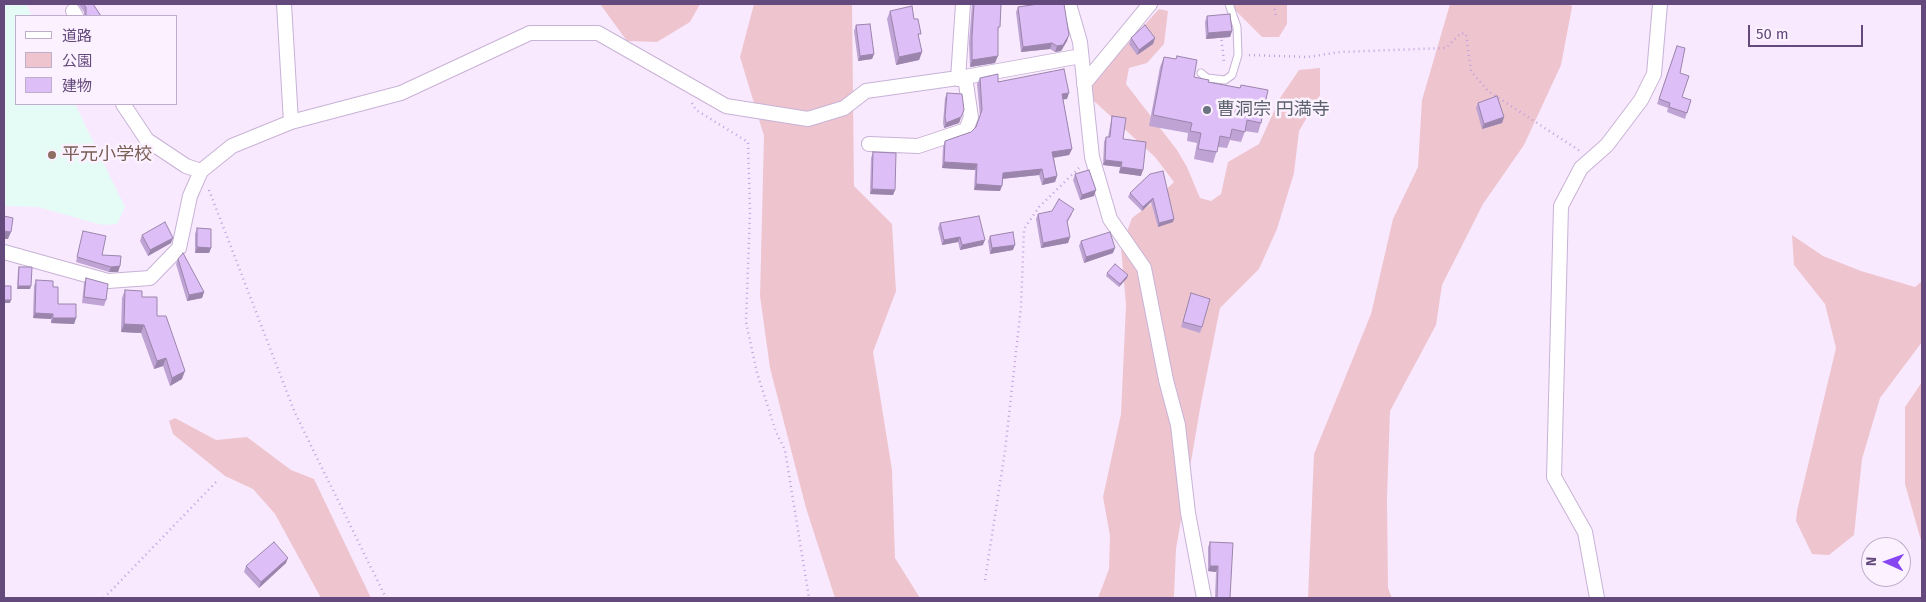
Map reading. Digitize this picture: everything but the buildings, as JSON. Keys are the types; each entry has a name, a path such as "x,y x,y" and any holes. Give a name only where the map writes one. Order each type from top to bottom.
{"street":[{"path":"284,4 291,122"},
{"path":"869,144 918,146 966,130 971,117 962,78 963,4"},
{"path":"1069,4 1081,56 1092,157 1110,220 1144,268 1166,380 1178,425 1188,513 1204,598"},
{"path":"1084,84 1150,4"},
{"path":"1597,598 1584,532 1554,477 1561,206 1580,168 1608,146 1641,100 1654,74 1660,4"},
{"path":"4,252 108,281 150,278 178,248 190,196 201,171 232,146 291,122 401,93 530,33 598,33 726,106 808,118 826,115 844,108 866,91 962,78 1081,56"},
{"path":"124,105 147,140 186,166 201,171"}],"lane":[{"path":"1201,73 1207,78 1225,80 1232,75 1238,55 1237,27 1229,4"}],"path":[{"path":"1274,4 1276,17"},
{"path":"1221,29 1225,80"},
{"path":"1223,54 1308,57 1340,52 1446,48 1461,33 1466,34 1471,71 1488,91 1592,158"},
{"path":"691,102 696,110 748,142 750,212 746,322 757,373 776,432 785,450 809,598"},
{"path":"986,580 1005,451 1022,307 1024,228 1039,207 1066,179 1092,157"},
{"path":"201,171 294,413 386,598"},
{"path":"104,598 218,480"}],"shaded area":[{"name":"平元小学校","path":"4,4 26,4 32,15 15,15 15,105 75,105 125,207 117,224 102,225 38,207 4,206"}],"green space":[{"path":"600,4 700,4 690,22 657,42 627,41"},
{"path":"754,4 852,4 854,186 892,224 896,291 873,352 892,470 895,558 920,598 835,598 806,508 770,368 760,296 764,136 740,57"},
{"path":"1229,4 1287,4 1287,24 1279,37 1262,37"},
{"path":"1450,4 1571,4 1561,65 1524,145 1483,204 1442,285 1436,325 1390,411 1387,498 1388,588 1392,598 1308,598 1314,454 1371,314 1393,219 1418,167 1422,100"},
{"path":"1159,9 1168,11 1164,44 1147,63 1129,68 1126,84 1177,150 1187,167 1200,198 1211,201 1221,194 1228,162 1259,144 1280,98 1299,70 1320,68 1320,95 1299,131 1294,173 1277,229 1259,269 1220,308 1201,403 1176,549 1174,596 1173,598 1098,598 1109,569 1110,536 1103,497 1121,414 1126,305 1121,247 1132,218 1152,203 1174,182 1155,157 1094,101 1091,84"},
{"path":"1792,235 1823,256 1861,271 1915,287 1922,281 1922,342 1880,398 1862,459 1854,535 1829,555 1812,554 1796,521 1836,348 1825,304 1794,265"},
{"path":"1922,382 1922,544 1905,484 1905,407"},
{"path":"175,418 216,440 247,437 291,470 314,479 371,598 321,598 275,514 253,489 225,476 173,434 169,421"}],"place":[{"name":"曹洞宗 円満寺","path":"1207,110"},
{"name":"平元小学校","path":"52,155"}]}
